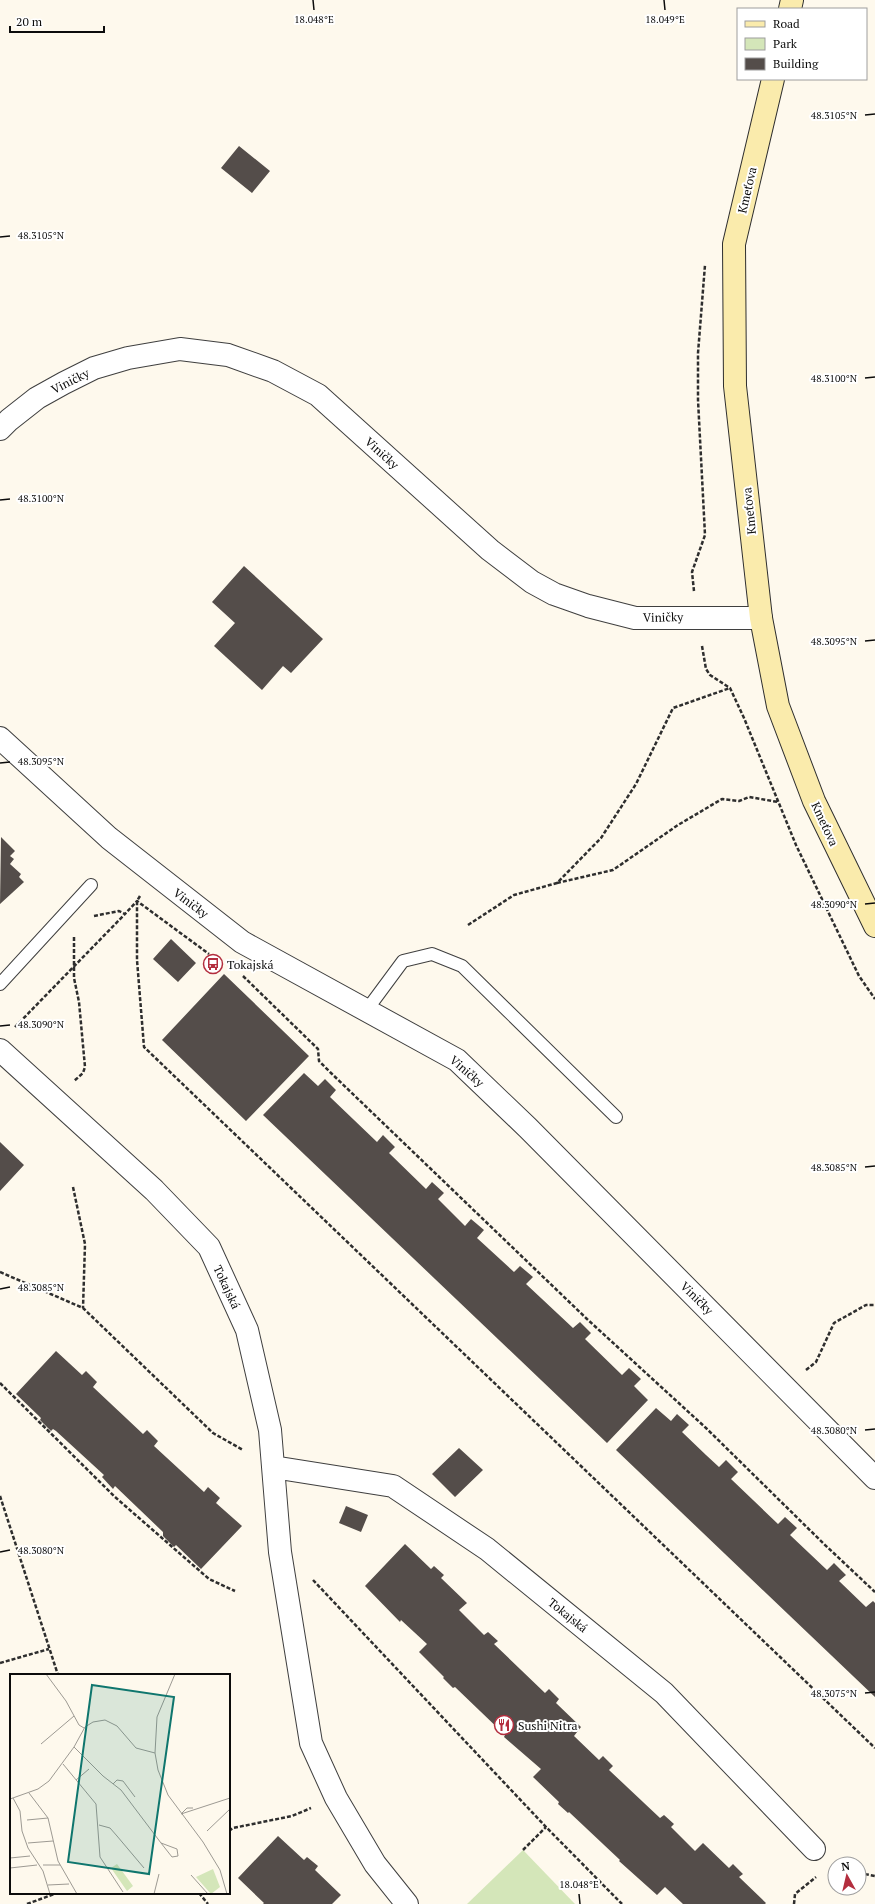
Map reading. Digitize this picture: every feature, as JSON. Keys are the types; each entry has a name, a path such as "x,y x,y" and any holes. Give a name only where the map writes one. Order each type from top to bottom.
{"street":[{"name":"Kmeťova","path":"773,80 734,244 735,386 761,618 778,706 814,801 875,926"},
{"name":"Viničky","path":"0,429 37,398 94,368 128,358 180,349 228,355 273,371 318,395 490,550 532,582 554,594 588,606 635,618 761,618"},
{"name":"Viničky","path":"0,738 110,838 242,942 457,1060 528,1128 875,1478"},
{"name":"Tokajská","path":"0,1050 154,1190 209,1247 247,1330 270,1430 280,1552 311,1743 336,1798 375,1864 407,1904"},
{"name":"Tokajská","path":"273,1467 393,1486 487,1549 664,1693 814,1849"}],"lane":[{"path":"0,984 91,885"},
{"path":"366,1011 403,961 432,954 462,966 616,1117"}],"path":[{"path":"706,669 710,675 730,688 744,718 796,845 859,976 875,999"},
{"path":"557,884 601,838 636,784 673,708 730,688"},
{"path":"468,926 514,895 612,870 678,825 722,799 739,801 748,797 778,802"},
{"path":"11,1031 74,968 137,901 152,872"},
{"path":"137,901 214,958"},
{"path":"137,901 137,960 144,1047 875,1748"},
{"path":"90,918 95,915 119,911 125,914"},
{"path":"77,930 74,936 74,968 85,1067 83,1073"},
{"path":"240,972 318,1049 319,1061 587,1319 706,1428 875,1592"},
{"path":"73,1187 85,1244 83,1308"},
{"path":"0,1272 83,1308 213,1433 273,1467"},
{"path":"785,1386 816,1362 834,1323 866,1305 875,1305"},
{"path":"0,1383 115,1497 209,1579 235,1591"},
{"path":"0,1496 58,1674"},
{"path":"311,1578 546,1827 622,1904"},
{"path":"0,1663 49,1648"},
{"path":"230,1830 233,1828 292,1816 336,1798"},
{"path":"523,1850 546,1827"},
{"path":"794,1904 795,1894 821,1872"},
{"path":"27,1904 54,1894"},
{"path":"200,1894 208,1904"}],"green space":[{"path":"523,1850 575,1904 467,1904"}],"building":[{"path":"239,146 270,171 252,193 221,168"},
{"path":"244,566 323,639 291,673 283,666 262,690 214,646 235,623 212,602"},
{"path":"1,837 15,851 10,856 14,859 10,864 21,874 19,877 24,882 0,904"},
{"path":"171,939 196,963 178,982 153,959"},
{"path":"224,974 309,1056 246,1121 162,1040"},
{"path":"304,1073 318,1086 325,1079 336,1090 330,1097 377,1142 383,1135 395,1147 389,1153 426,1189 432,1182 444,1193 438,1199 465,1226 471,1219 484,1230 477,1238 514,1272 520,1266 533,1277 526,1284 573,1328 580,1322 591,1333 585,1339 622,1375 629,1368 641,1379 634,1386 648,1400 607,1443 263,1115"},
{"path":"0,1142 24,1165 0,1191"},
{"path":"56,1351 82,1375 86,1371 97,1382 93,1387 143,1434 147,1430 158,1441 154,1446 204,1492 208,1487 220,1498 216,1503 242,1526 201,1569 176,1545 174,1547 163,1536 163,1532 115,1486 113,1489 102,1477 104,1475 56,1431 53,1429 51,1431 40,1420 41,1418 16,1394"},
{"path":"656,1408 671,1421 677,1414 689,1425 682,1432 719,1467 726,1460 738,1472 731,1479 778,1524 785,1517 797,1528 790,1535 827,1570 834,1563 846,1575 839,1581 866,1607 873,1601 875,1603 875,1697 616,1450"},
{"path":"459,1448 483,1470 455,1497 432,1474"},
{"path":"346,1506 368,1515 361,1532 339,1523"},
{"path":"405,1544 431,1569 434,1566 444,1575 441,1578 467,1603 459,1610 484,1635 488,1632 498,1641 494,1644 545,1693 549,1689 559,1699 556,1703 581,1727 574,1736 599,1760 603,1756 613,1766 609,1770 660,1818 664,1815 674,1824 671,1827 695,1851 703,1843 729,1868 733,1864 743,1874 739,1877 766,1903 683,1904 665,1887 657,1895 619,1861 620,1860 569,1812 568,1813 558,1804 559,1802 533,1777 541,1769 504,1737 505,1735 455,1687 453,1688 443,1678 444,1677 419,1652 427,1644 401,1620 400,1622 365,1586"},
{"path":"278,1836 304,1860 307,1857 318,1866 315,1870 341,1895 332,1904 263,1904 264,1903 238,1878"}],"place":[{"name":"Tokajská","path":"213,964"},
{"name":"Sushi Nitra","path":"504,1725"}]}
